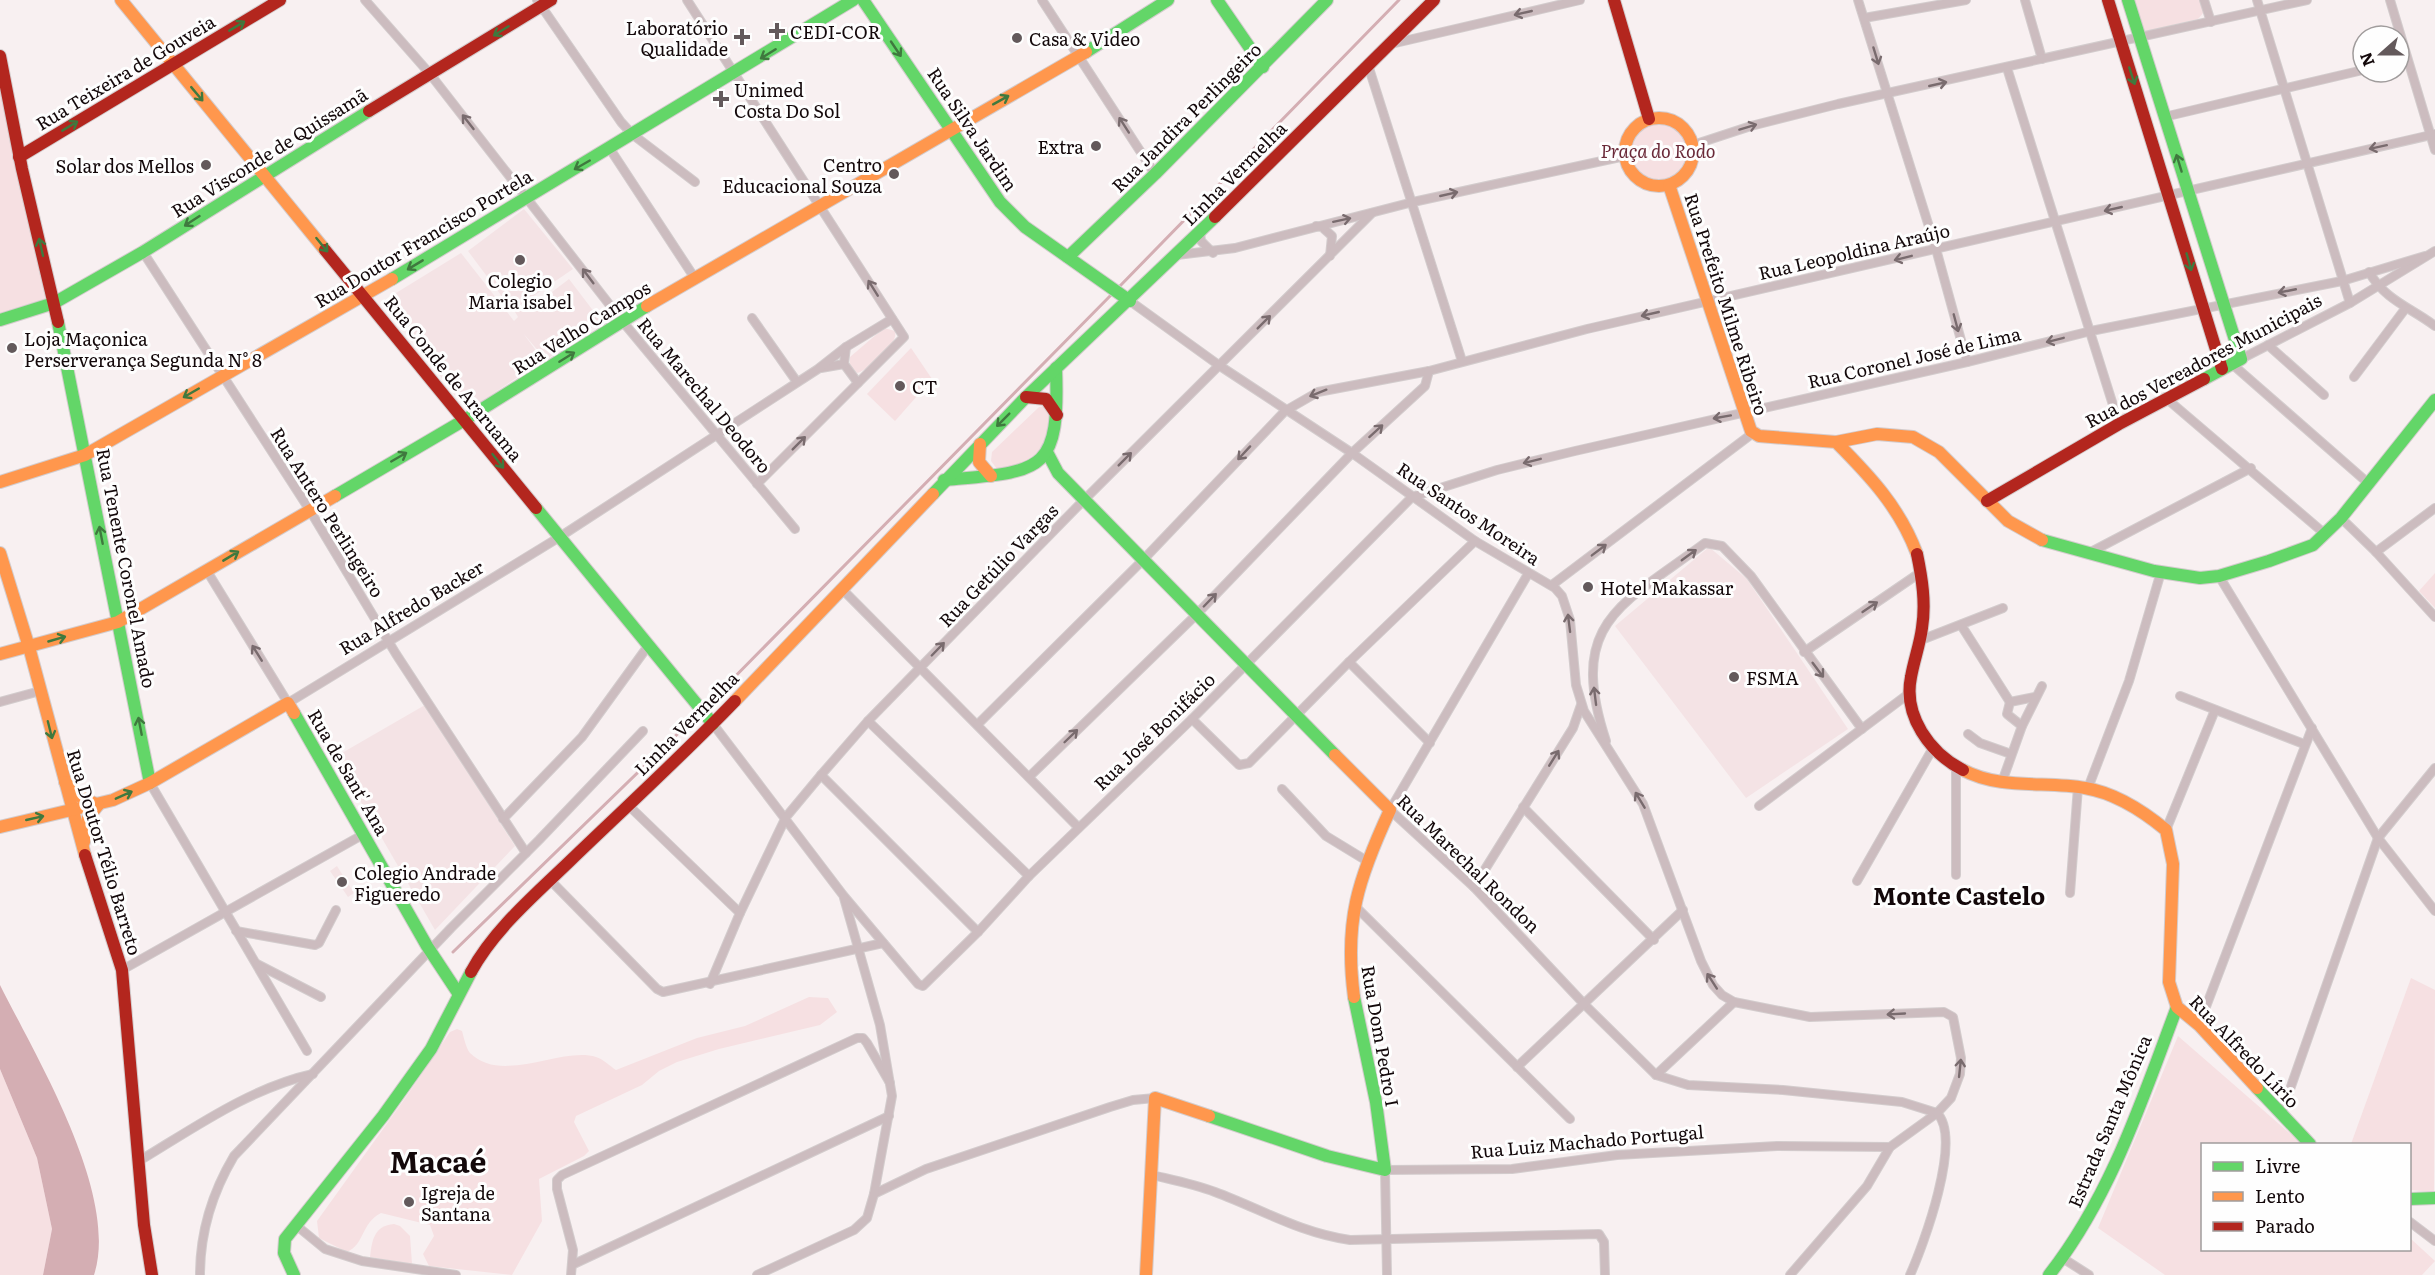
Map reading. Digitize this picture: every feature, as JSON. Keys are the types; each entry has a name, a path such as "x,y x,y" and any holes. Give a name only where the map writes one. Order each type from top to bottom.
{"main road":[{"name":"Rua Conde de Araruama","path":"121,0 172,65 466,419 558,538 713,724"},
{"name":"Rua Teixeira de Gouveia","path":"20,156 280,0"},
{"name":"Rua Doutor Francisco Portela","path":"0,482 86,455 363,296 736,73 853,0"},
{"name":"Rua Silva Jardim","path":"864,0 1000,202 1025,227 1121,294"},
{"name":"Rua Velho Campos","path":"0,654 118,622 466,419 694,278 821,206 950,128 1079,56 1168,0"},
{"path":"1217,0 1263,67"},
{"name":"Rua Jandira Perlingeiro","path":"1068,257 1263,67 1327,0"},
{"name":"Linha Vermelha","path":"294,1275 282,1247 285,1239 384,1116 411,1078 436,1040 458,993 478,959 550,880 713,724 944,480 1056,368 1121,294 1178,255 1434,0"},
{"path":"1614,0 1649,119"},
{"path":"2108,0 2170,196 2202,308 2232,364"},
{"path":"2128,0 2223,304 2232,364"},
{"name":"Rua Visconde de Quissamã","path":"0,321 54,303 143,252 264,174 430,74 543,2"},
{"name":"Rua Tenente Coronel Amado","path":"0,56 86,455 150,783"},
{"path":"1649,119 1673,120 1686,130 1693,144 1690,166 1682,178 1659,187 1640,181 1628,166 1625,156 1630,133 1649,119"},
{"name":"Rua Prefeito Milme Ribeiro","path":"1669,185 1744,413 1753,433"},
{"name":"Rua dos Vereadores Municipais","path":"1987,501 2119,424 2232,364"},
{"path":"944,480 1007,475 1037,464 1048,454 1055,439 1058,417 1056,368"},
{"path":"1026,397 1045,398 1054,405 1058,417"},
{"path":"1753,433 1836,442 1896,434 1924,442 1939,452 1987,501 2023,531 2086,554 2162,572 2200,578 2219,576 2305,549 2325,534 2341,518 2435,400"},
{"path":"1836,442 1870,475 1903,517 1921,572 1924,604 1921,640 1911,667 1907,695 1918,726 1933,748 1956,768 2002,782 2083,788 2124,802 2166,830"},
{"path":"980,444 980,462 991,476"},
{"path":"1048,454 1058,473"},
{"path":"1037,464 1058,473"},
{"name":"Rua Marechal Rondon","path":"1058,473 1295,717 1390,810"},
{"name":"Rua Doutor Télio Barreto","path":"0,553 29,647 71,810 122,970 144,1225 152,1275"},
{"name":"Rua Alfredo Backer","path":"0,827 98,805 150,783 288,703"},
{"name":"Rua de Sant' Ana","path":"288,703 430,951 458,993"},
{"path":"63,780 79,796 98,805 88,818 83,846"},
{"name":"Rua Dom Pedro I","path":"1385,1170 1376,1106 1350,978 1349,950 1354,904 1366,861 1390,810"},
{"name":"Rua Alfredo Lírio","path":"2166,830 2173,864 2169,982 2177,1007 2199,1025 2309,1143"},
{"name":"Estrada Santa Mônica","path":"2049,1275 2064,1259 2097,1202 2133,1121 2177,1007"},
{"path":"1146,1275 1155,1098"},
{"name":"Rua Luiz Machado Portugal","path":"1155,1098 1327,1156 1385,1170"},
{"path":"2411,1199 2435,1198"}],"street":[{"name":"Rua Marechal Deodoro","path":"365,0 430,74 623,322 795,529"},
{"path":"687,0 904,337 758,484"},
{"path":"1042,0 1155,174"},
{"path":"1391,44 1580,0"},
{"path":"1858,0 1936,249 1967,362"},
{"path":"1864,18 1966,0"},
{"path":"2025,0 2042,59"},
{"path":"2204,0 2211,22"},
{"path":"2257,0 2350,303"},
{"path":"1693,144 1787,116 2307,0"},
{"path":"2390,0 2395,24"},
{"path":"543,2 632,134 695,182"},
{"path":"1368,65 1462,361"},
{"path":"2007,68 2119,424"},
{"path":"2164,117 2351,73"},
{"path":"2411,80 2433,135 2435,150"},
{"name":"Rua Leopoldina Araújo","path":"978,724 1142,561 1285,411 1318,392 1429,371 1707,300 2433,135"},
{"path":"610,148 694,278"},
{"path":"1178,255 1213,253 1413,202 1625,156"},
{"name":"Rua Getúlio Vargas","path":"710,984 740,913 786,817 821,775 868,721 1084,500 1372,213"},
{"path":"1312,226 1322,227 1332,236 1330,257"},
{"path":"1200,232 1201,241 1213,253"},
{"name":"Rua dos Vereadores Municipais","path":"2232,364 2350,303 2435,251"},
{"name":"Rua Antero Perlingeiro","path":"143,252 309,509 389,642 526,853"},
{"name":"Rua Coronel José de Lima","path":"1412,497 1497,470 1967,362 2091,331 2342,281 2425,256"},
{"path":"2369,272 2378,286 2405,309 2433,322"},
{"name":"Rua Santos Moreira","path":"1121,294 1220,366 1285,411 1352,453 1475,541 1528,574 1552,585 1567,607 1576,685 1582,704 1609,753 1643,804 1707,975 1722,996 1734,1002"},
{"path":"2354,377 2405,309"},
{"path":"752,318 797,382"},
{"name":"Rua Alfredo Backer","path":"288,703 558,538 818,369 846,347 892,319"},
{"path":"2268,345 2324,395"},
{"path":"846,347 844,364 858,383"},
{"name":"Rua Alfredo Backer","path":"818,369 844,364"},
{"path":"2232,364 2368,483"},
{"path":"1029,777 1196,615 1352,453 1425,386 1429,371"},
{"path":"2167,399 2251,468 2325,534"},
{"path":"1552,585 1753,433"},
{"path":"2086,554 2251,468"},
{"name":"Rua José Bonifácio","path":"883,943 918,984 926,985 1029,876 1192,719 1412,497"},
{"path":"2376,552 2435,508"},
{"path":"2341,518 2376,552 2435,617"},
{"path":"1192,719 1239,765 1249,763 1349,662 1475,541"},
{"path":"1609,753 1596,706 1593,670 1597,643 1610,617 1620,605 1705,543 1722,546 1751,576 1862,729"},
{"name":"Rua de Sant' Ana","path":"207,571 288,703"},
{"path":"1804,652 1921,572"},
{"path":"2070,893 2083,788 2129,681 2162,572"},
{"path":"1390,810 1528,574"},
{"path":"2219,576 2378,838 2435,911"},
{"path":"842,590 978,724 1078,828"},
{"path":"1921,640 2003,608"},
{"path":"1961,625 2010,702 2007,714 2022,726"},
{"path":"503,819 582,737 648,646"},
{"path":"1349,662 1430,743"},
{"path":"2002,782 2022,726 2042,686"},
{"path":"0,702 40,691"},
{"path":"1759,806 1907,695"},
{"path":"2180,696 2304,744"},
{"path":"2010,702 2035,697"},
{"path":"1474,887 1573,728 1582,704"},
{"path":"2166,830 2215,710"},
{"path":"868,721 1029,876"},
{"path":"550,880 657,989 670,992 883,943 843,895 786,817 713,724"},
{"path":"2199,1025 2312,728"},
{"path":"200,1275 203,1238 219,1182 234,1156 643,731"},
{"path":"1968,734 1980,743 2011,754"},
{"path":"1857,881 1933,748"},
{"path":"1956,768 1956,875"},
{"path":"2282,1115 2378,838 2435,768"},
{"path":"821,775 978,932"},
{"name":"Rua Tenente Coronel Amado","path":"150,783 307,1051"},
{"path":"1282,789 1326,836 1366,861"},
{"path":"628,806 740,913"},
{"path":"1523,807 1654,940"},
{"name":"Rua Marechal Rondon","path":"1390,810 1474,887 1585,1005 1656,1075 1688,1085 1784,1090 1902,1102 1937,1113"},
{"path":"122,970 364,834"},
{"path":"757,1275 854,1230 867,1218 874,1194 892,1096 880,1025 856,950 843,895"},
{"path":"1354,904 1570,1119"},
{"path":"236,931 315,945 319,943 336,910"},
{"path":"1517,1067 1654,940 1683,910"},
{"path":"255,963 321,998"},
{"path":"1656,1075 1734,1002 1810,1017 1944,1012 1953,1017 1959,1044 1960,1074 1951,1098 1937,1113 1890,1147 1867,1186 1790,1275"},
{"path":"571,1275 574,1264 573,1250 557,1189 557,1180 562,1175 857,1038 863,1038 867,1043 890,1083"},
{"path":"139,1161 252,1096 280,1083 314,1074"},
{"path":"874,1194 926,1169 1110,1107 1155,1098"},
{"path":"1910,1275 1924,1244 1938,1196 1945,1137 1943,1120 1937,1113"},
{"path":"574,1264 889,1116"},
{"name":"Rua Luiz Machado Portugal","path":"1385,1170 1512,1169 1617,1155 1777,1146 1890,1147"},
{"name":"Rua Dom Pedro I","path":"1385,1170 1387,1275"},
{"path":"1152,1175 1216,1192 1321,1236 1350,1240 1594,1234 1603,1237 1605,1275"},
{"path":"2411,1223 2435,1241"},
{"path":"297,1226 325,1249 362,1261 456,1275"},
{"path":"2064,1259 2088,1275"}],"shaded area":[{"path":"524,209 573,269 532,297 539,302 569,279 601,321 546,360 523,333 543,360 467,411 383,301 461,253 514,321 518,317 515,312 526,301 512,310 468,251"},
{"name":"FSMA","path":"1709,547 1747,579 1848,729 1746,798 1615,626"},
{"path":"425,705 515,846 435,930 335,757"},
{"name":"Colegio Andrade Figueredo","path":"337,866 354,893 348,897 330,871"},
{"path":"0,985 52,1087 85,1167 95,1206 99,1243 94,1275 43,1275 52,1229 37,1158 0,1069"}],"green space":[{"path":"2131,0 2201,0 2204,12 2198,19 2142,32"},
{"path":"0,61 47,298 0,313"},
{"name":"Praça do Rodo","path":"1658,120 1675,125 1683,133 1688,150 1683,167 1675,175 1658,180 1641,175 1633,167 1628,150 1633,133 1641,125"},
{"path":"884,328 895,331 892,343 875,362 857,373 850,366 850,357"},
{"name":"CT","path":"911,348 932,379 895,421 867,394"},
{"path":"1051,405 1056,411 1044,455 1000,473 991,461 992,452 1039,407"},
{"path":"2435,573 2435,608 2419,591"},
{"path":"2411,978 2435,990 2434,1192 2411,1190 2411,1143 2351,1143"},
{"path":"809,997 828,998 837,1012 820,1025 719,1049 677,1062 659,1071 642,1085 576,1116 574,1122 589,1151 584,1156 539,1179 542,1221 512,1275 429,1266 423,1254 434,1236 430,1225 381,1213 370,1222 357,1244 347,1252 319,1238 317,1221 450,1032 457,1029 462,1031 470,1053 483,1062 498,1066 582,1055 599,1058 616,1070 697,1038 745,1026"},
{"path":"2178,1036 2301,1143 2201,1143 2201,1251 2411,1251 2411,1239 2435,1261 2422,1275 2165,1275 2098,1228"},
{"path":"0,1069 37,1158 52,1229 43,1275 0,1275"},
{"path":"387,1225 400,1226 410,1236 412,1264 370,1257 375,1235"}],"waterway":[{"path":"1118,288 1399,0"},
{"path":"711,701 1114,292"},
{"path":"453,952 697,715"}],"traffic: fast":[{"path":"392,279 853,0"},
{"path":"863,0 1000,202 1025,227 1130,301"},
{"path":"1086,52 1168,0"},
{"path":"1217,0 1263,67"},
{"path":"1068,257 1155,174 1327,0"},
{"path":"2128,0 2241,359 2204,379"},
{"path":"0,320 54,303 143,252 369,111"},
{"path":"933,494 1026,397 1215,217"},
{"path":"335,496 466,419 647,306"},
{"path":"58,322 150,783"},
{"path":"944,480 1003,474 1024,469 1038,461 1048,448 1054,429 1056,368"},
{"path":"2042,540 2154,571 2200,578 2219,576 2269,561 2313,545 2341,518 2435,400"},
{"path":"1048,454 1058,473 1335,755"},
{"path":"536,508 713,724"},
{"path":"294,713 427,946 458,993"},
{"path":"294,1275 284,1253 285,1239 383,1116 431,1049 471,972"},
{"path":"1209,1116 1327,1156 1385,1170 1376,1102 1354,997"},
{"path":"2049,1275 2071,1245 2108,1180 2177,1007"},
{"path":"2257,1088 2309,1143"},
{"path":"2411,1199 2435,1198"}],"traffic: slow":[{"path":"121,0 325,250"},
{"path":"647,306 1086,52"},
{"path":"1652,118 1666,118 1678,123 1688,133 1693,152 1688,171 1678,181 1666,186 1652,186 1640,181 1630,171 1625,159 1625,145 1630,133 1640,123 1652,118"},
{"path":"1669,185 1751,431 1759,436 1836,442 1861,467 1893,507 1917,554"},
{"path":"0,482 85,455 392,279"},
{"path":"1836,442 1877,434 1913,437 1939,452 2008,521 2042,540"},
{"path":"980,444 979,462 991,476"},
{"path":"735,701 933,494"},
{"path":"0,654 118,622 335,496"},
{"path":"0,553 29,647 85,855"},
{"path":"0,827 113,800 150,783 288,703 294,713"},
{"path":"1335,755 1390,810 1369,858 1356,901 1351,945 1354,997"},
{"path":"1963,770 1977,776 2008,783 2070,786 2096,790 2128,804 2166,830 2173,864 2169,982 2177,1007 2199,1025 2257,1088"},
{"path":"65,782 79,796 98,805"},
{"path":"84,842 88,818 98,805"},
{"path":"1146,1275 1155,1098 1209,1116"}],"traffic: jam":[{"path":"19,157 280,0"},
{"path":"369,111 551,0"},
{"path":"1215,217 1434,0"},
{"path":"1614,0 1649,119"},
{"path":"2108,0 2222,369"},
{"path":"0,56 22,169 58,322"},
{"path":"325,250 536,508"},
{"path":"1987,501 2119,424 2204,379"},
{"path":"1026,397 1046,399 1057,415"},
{"path":"1917,554 1924,609 1911,677 1911,706 1915,719 1930,743 1940,754 1963,770"},
{"path":"471,972 492,941 517,912 735,701"},
{"path":"85,855 122,970 144,1225 152,1275"}],"place":[{"name":"CEDI-COR","path":"777,31"},
{"name":"Laboratório Qualidade","path":"742,37"},
{"name":"Casa & Video","path":"1017,38"},
{"name":"Unimed Costa Do Sol","path":"721,99"},
{"name":"Extra","path":"1096,146"},
{"name":"Solar dos Mellos","path":"206,165"},
{"name":"Centro Educacional Souza","path":"894,174"},
{"name":"Colegio Maria isabel","path":"520,260"},
{"name":"Loja Maçonica Perserverança Segunda N° 8","path":"12,348"},
{"name":"CT","path":"900,386"},
{"name":"Hotel Makassar","path":"1588,587"},
{"name":"FSMA","path":"1734,677"},
{"name":"Colegio Andrade Figueredo","path":"342,882"},
{"name":"Igreja de Santana","path":"409,1202"}],"district":[{"name":"Monte Castelo","path":"1959,894"},
{"name":"Macaé","path":"438,1160"}]}
